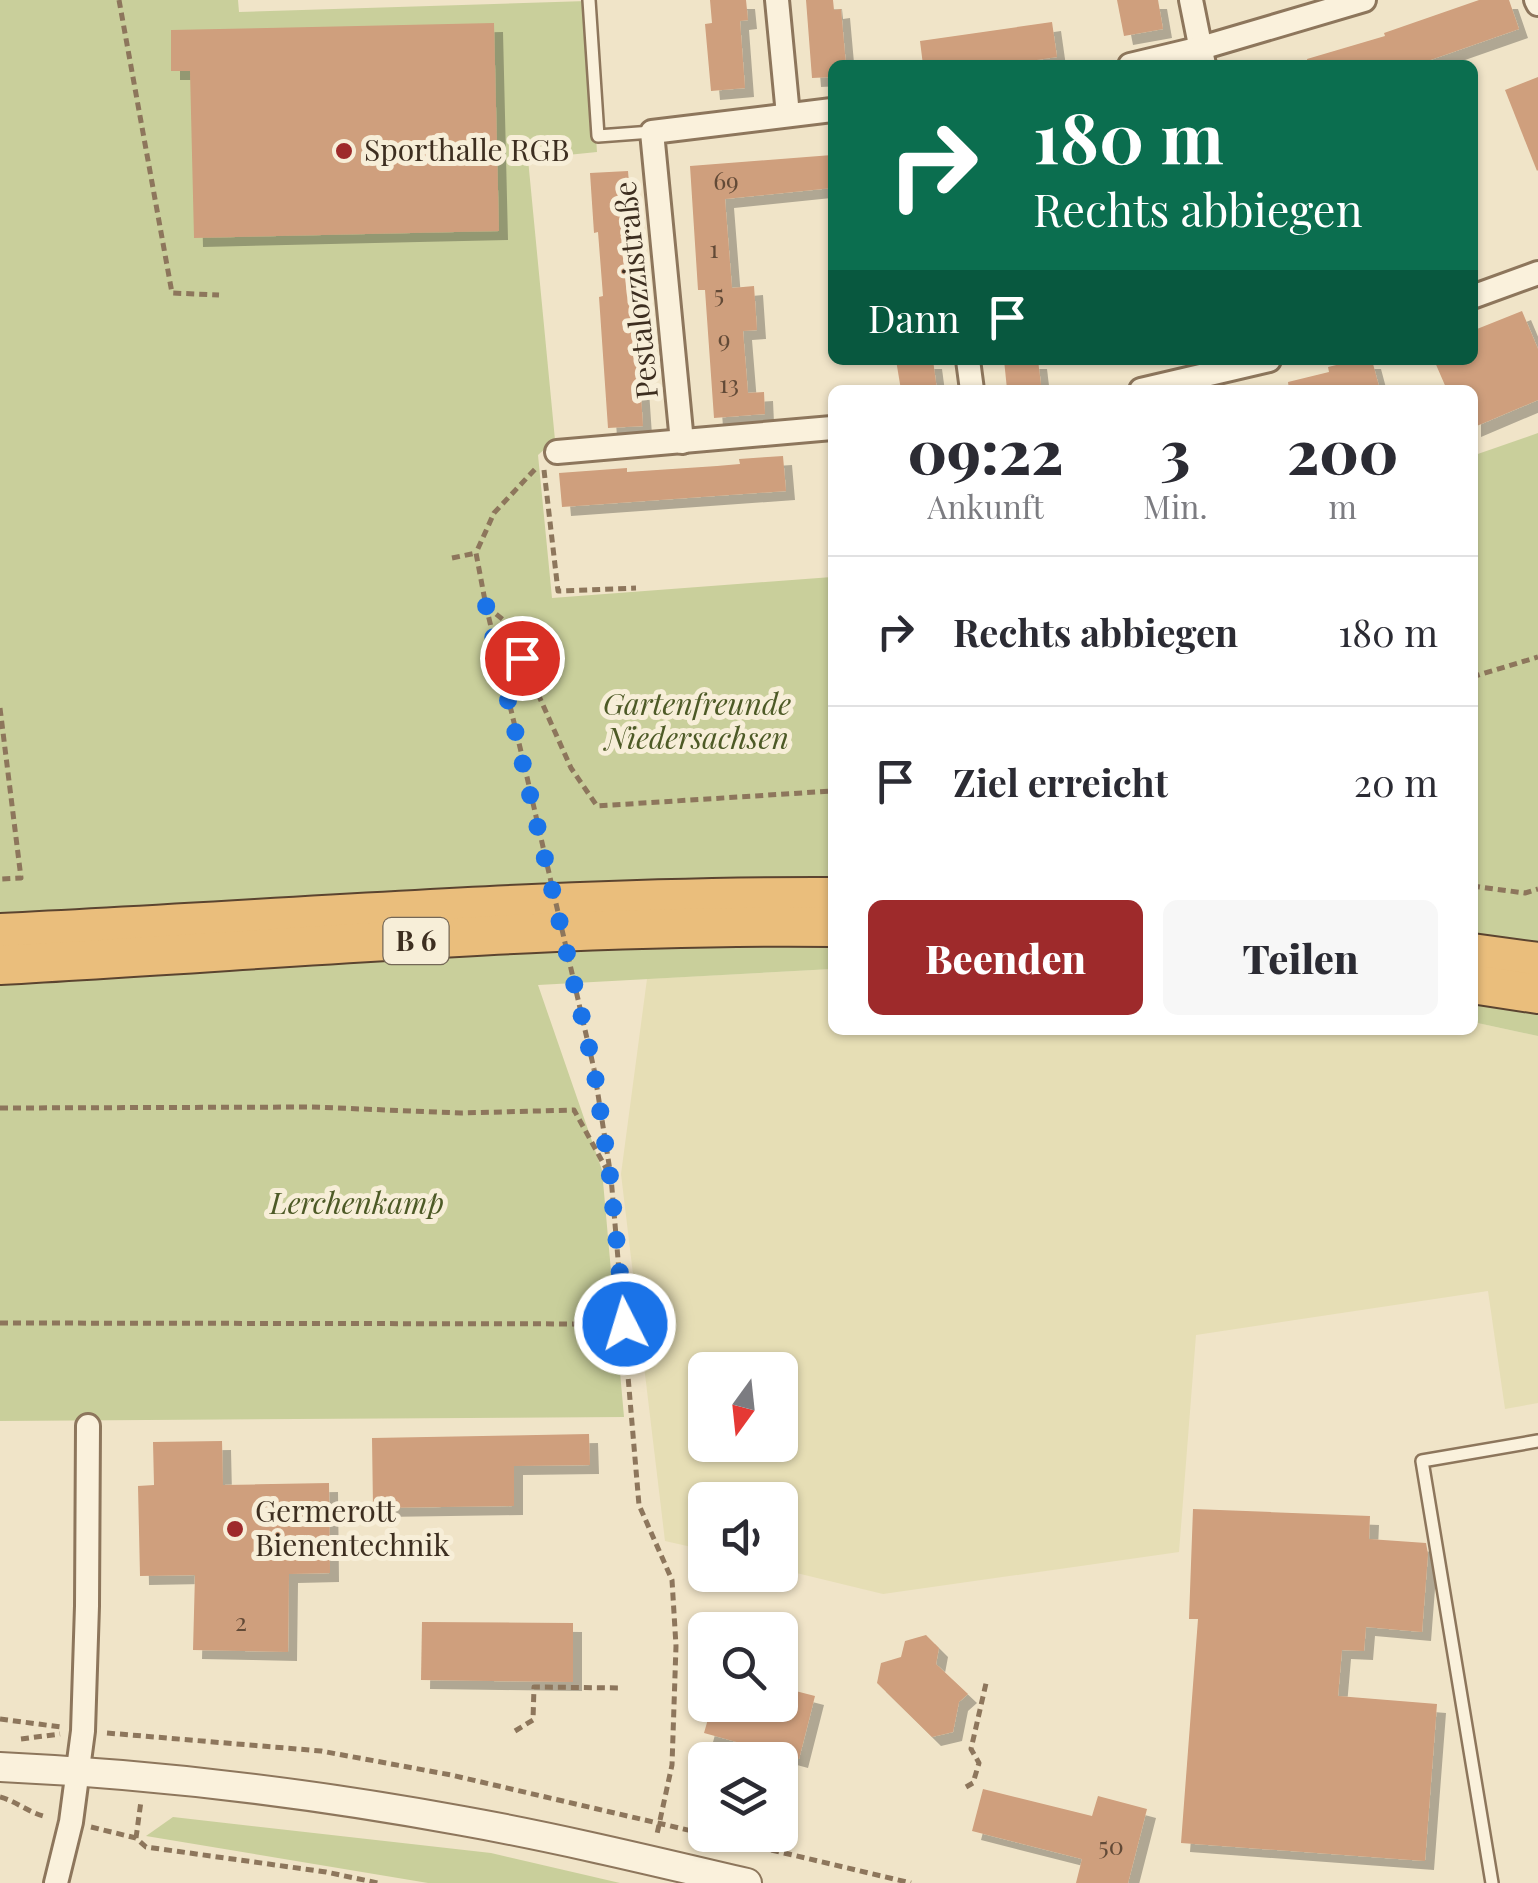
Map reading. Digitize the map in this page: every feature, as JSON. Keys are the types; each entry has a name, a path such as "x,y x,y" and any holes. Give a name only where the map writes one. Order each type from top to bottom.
{"highway":[{"name":"B 6","path":"0,933 534,902 828,897"},
{"name":"B 6","path":"0,965 533,933 828,927"},
{"path":"1478,953 1538,962"},
{"path":"1478,985 1538,994"}],"street":[{"path":"777,0 788,115"},
{"path":"1191,0 1202,56"},
{"path":"1170,60 1202,56 1364,0"},
{"path":"652,132 828,110"},
{"name":"Pestalozzistraße","path":"652,132 682,442"},
{"path":"1478,295 1538,273"},
{"path":"1162,385 1247,365"},
{"path":"557,452 823,430"},
{"path":"56,1883 72,1822 83,1731 88,1426"},
{"path":"0,1767 80,1771 321,1797 467,1821 747,1883"}],"lane":[{"path":"590,0 598,136 652,132"},
{"path":"1492,1883 1422,1460 1538,1441"}],"path":[{"path":"119,0 172,292 219,295"},
{"path":"636,588 558,591 544,462 494,513 476,554 594,1069 610,1176 639,1506 672,1580 676,1646 672,1765 650,1861"},
{"path":"452,558 476,554"},
{"path":"486,606 506,622 571,768 597,806 828,790"},
{"path":"1478,675 1538,657"},
{"path":"0,708 21,878 0,879"},
{"path":"1478,887 1525,894 1538,889"},
{"path":"0,1108 574,1110 610,1176"},
{"path":"0,1323 625,1324"},
{"path":"966,1787 973,1783 979,1763 971,1749 987,1680"},
{"path":"516,1731 533,1720 534,1687 622,1688"},
{"path":"0,1718 83,1731 321,1751 451,1775 688,1831"},
{"path":"15,1739 83,1731"},
{"path":"0,1797 18,1802 30,1813 136,1838 146,1847 378,1883"},
{"path":"779,1852 911,1883"}],"shaded area":[{"path":"828,969 828,1035 1478,1035 1478,1023 1538,1036 1538,1403 1505,1409 1488,1291 1196,1335 1179,1552 883,1594 798,1573 798,1482 688,1482 688,1546 665,1541 621,1174 647,979"}],"green space":[{"path":"0,0 238,0 239,12 587,1 597,152 528,159 555,440 538,455 552,598 828,577 828,969 538,985 602,1170 624,1417 0,1421"},
{"path":"1538,433 1538,1036 1478,1023 1478,454"},
{"path":"173,1817 491,1853 620,1883 428,1883 146,1836"}],"building":[{"path":"710,0 746,0 748,20 740,21 745,88 711,91 705,24 712,23"},
{"path":"806,0 833,0 834,10 841,9 846,60 828,60 828,77 812,78"},
{"path":"1117,0 1158,0 1163,29 1124,36"},
{"path":"1479,0 1509,0 1519,29 1430,60 1307,60 1385,36 1384,33"},
{"path":"1052,22 1057,57 922,60 920,41"},
{"name":"Sporthalle RGB","path":"494,23 499,231 194,238 190,71 171,71 171,30"},
{"path":"1538,77 1538,170 1537,171 1505,90"},
{"path":"828,155 828,188 725,199 732,288 754,286 757,330 743,331 748,393 764,392 765,414 714,418 705,290 698,290 690,166"},
{"path":"628,171 643,426 608,428 599,297 603,296 590,173"},
{"path":"1522,311 1538,349 1538,400 1478,425 1478,385 1445,385 1436,365 1478,365 1478,329"},
{"path":"897,365 934,365 936,385 900,385"},
{"path":"1005,365 1039,365 1041,385 1007,385"},
{"path":"1373,365 1379,385 1288,385 1329,372 1328,367"},
{"path":"783,456 786,491 562,507 559,473 717,466 740,464 739,459"},
{"path":"589,1434 590,1465 514,1466 514,1506 373,1508 372,1438"},
{"name":"Germerott Bienentechnik","path":"222,1441 223,1485 329,1483 330,1573 289,1574 288,1652 193,1650 195,1575 140,1576 138,1486 154,1485 153,1442"},
{"path":"1193,1509 1370,1516 1369,1539 1426,1543 1422,1632 1366,1627 1364,1651 1342,1650 1338,1696 1437,1704 1425,1861 1181,1843 1198,1619 1189,1619"},
{"path":"422,1622 573,1623 573,1682 421,1680"},
{"path":"926,1635 939,1648 936,1664 968,1694 959,1702 953,1732 932,1737 877,1683 881,1663 901,1657 905,1641"},
{"path":"798,1692 815,1696 799,1759 798,1742 737,1742 704,1733 707,1722 798,1722"},
{"path":"983,1789 1092,1816 1098,1796 1147,1809 1128,1883 1076,1883 1082,1859 972,1831"}],"place":[{"name":"Sporthalle RGB","path":"344,151"},
{"name":"Germerott Bienentechnik","path":"235,1529"}],"route":[{"path":"522,658 506,622 486,606 594,1069 625,1324"}],"park label":[{"name":"Gartenfreunde Niedersachsen","path":"697,722"},
{"name":"Lerchenkamp","path":"357,1204"}]}
